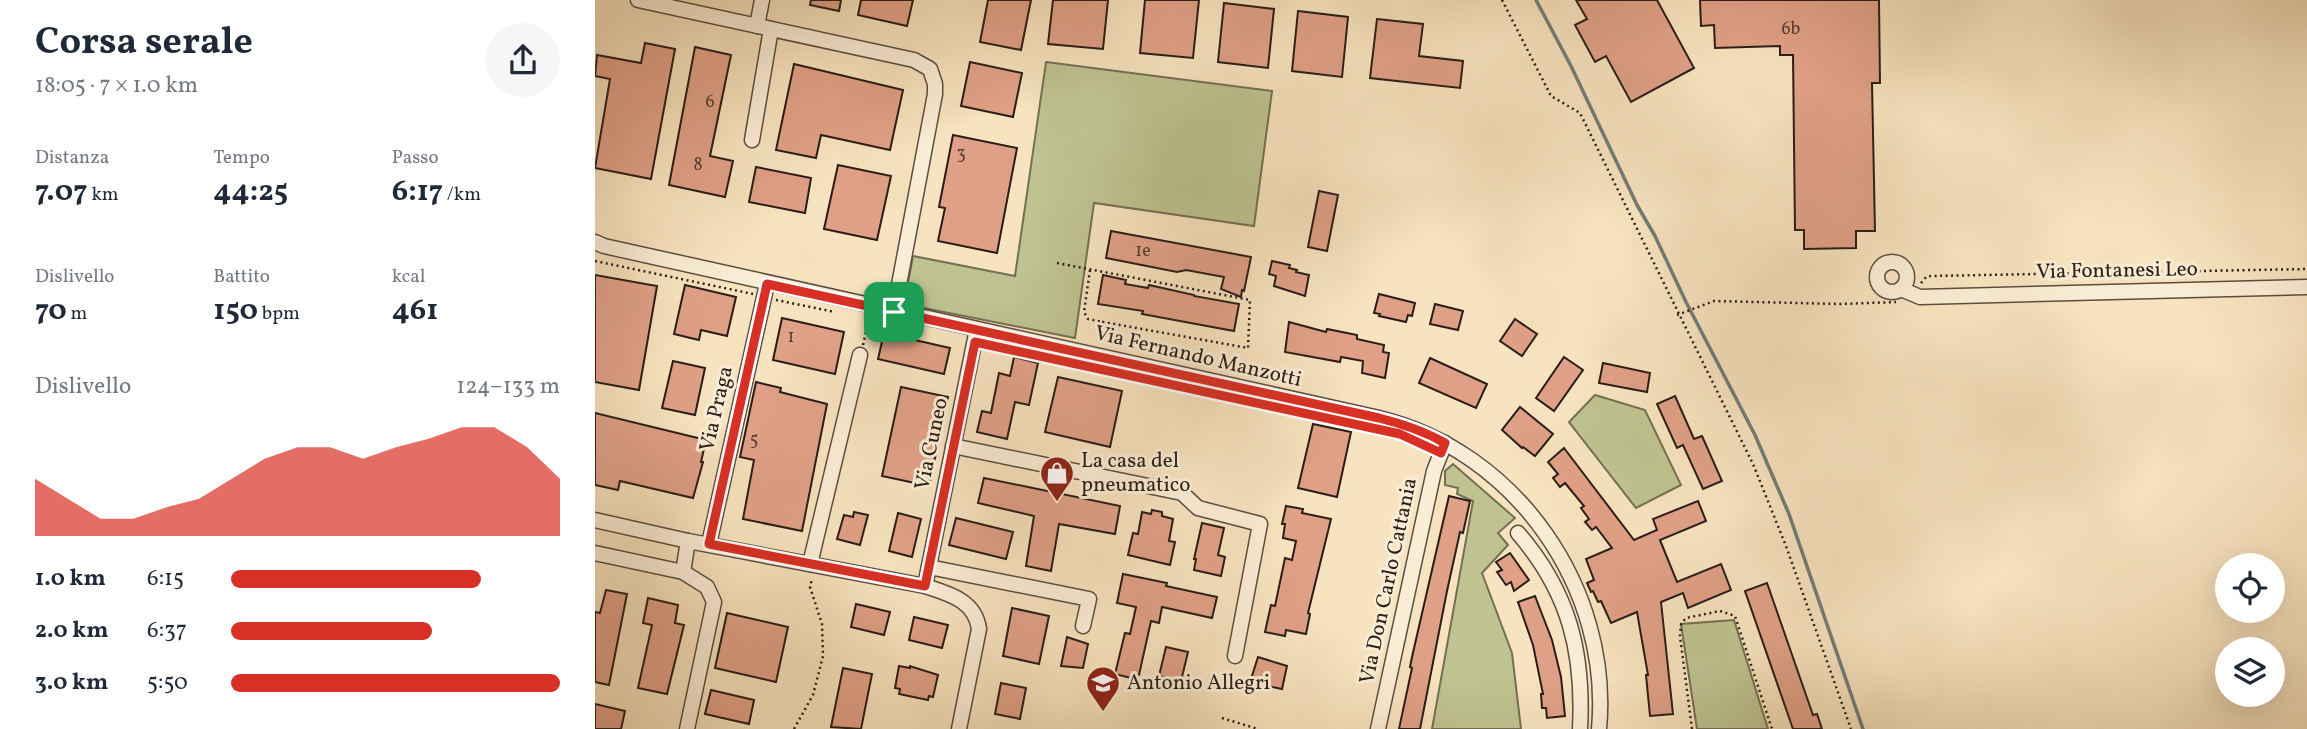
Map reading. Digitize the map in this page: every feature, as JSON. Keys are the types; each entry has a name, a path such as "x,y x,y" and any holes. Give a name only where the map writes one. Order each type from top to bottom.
{"street":[{"path":"638,0 914,60 930,69 935,94 894,312"},
{"path":"751,141 764,27 762,0"},
{"name":"Via Fernando Manzotti","path":"598,245 765,290 977,329 1405,425 1430,434 1469,458 1515,496 1547,534 1562,560 1584,607 1596,650 1601,694 1599,729"},
{"name":"Via Fontanesi Leo","path":"1914,289 2307,287"},
{"name":"Via Praga","path":"709,544 765,290"},
{"name":"Via Cuneo","path":"925,586 977,329"},
{"path":"812,565 860,355"},
{"name":"Via Don Carlo Cattania","path":"1378,729 1434,471 1445,443"},
{"path":"953,446 1182,493 1198,508 1260,524 1235,656"},
{"path":"595,520 688,541 925,586 962,600 978,622 979,638 959,729"},
{"path":"1518,533 1551,578 1563,604 1580,668 1580,729"},
{"path":"683,572 688,541"},
{"path":"595,553 683,572 707,587 714,602 687,729"},
{"path":"929,567 1089,599 1083,626"}],"path":[{"path":"1503,0 1551,96 1580,113 1677,315 1753,464 1787,546 1851,729"},
{"path":"595,261 765,290 842,314"},
{"path":"1057,263 1251,300 1248,348 1088,319 1084,312 1090,270"},
{"path":"1677,315 1714,301 1893,303 1910,300 1914,289 1931,276 2307,269"},
{"path":"860,355 869,320"},
{"path":"1101,338 1103,322"},
{"path":"794,729 813,695 823,656 822,624 810,587 812,565"},
{"path":"1692,729 1680,636 1681,624 1686,618 1720,611 1735,616 1772,729"},
{"path":"1222,718 1258,729"}],"green space":[{"path":"1046,62 1272,91 1254,226 1094,203 1075,338 904,304 913,256 1015,276"},
{"path":"1595,395 1645,410 1681,485 1636,508 1569,422"},
{"path":"1453,464 1515,518 1498,533 1508,545 1482,573 1512,653 1521,729 1432,729 1473,501 1457,494 1458,488 1445,485 1445,471"},
{"path":"1734,620 1768,729 1697,729 1681,624"}],"building":[{"path":"811,0 841,0 839,11 810,5"},
{"path":"861,0 913,0 907,26 858,15"},
{"path":"988,0 1031,0 1021,50 980,42"},
{"path":"1053,0 1108,0 1103,49 1048,44"},
{"path":"1145,0 1199,0 1193,58 1140,53"},
{"path":"1576,0 1657,0 1694,68 1631,102 1606,56 1595,62 1575,25 1587,19"},
{"path":"1700,0 1879,0 1880,83 1872,83 1875,231 1856,231 1856,248 1804,249 1804,230 1795,230 1793,55 1780,55 1780,46 1715,48 1714,25 1701,26"},
{"path":"1224,3 1274,9 1268,68 1218,62"},
{"path":"1298,11 1348,17 1342,77 1292,71"},
{"path":"1377,19 1423,24 1419,56 1463,61 1460,88 1370,78"},
{"path":"645,43 675,49 651,179 595,168 610,79 595,76 597,55 641,63"},
{"path":"695,47 731,55 710,156 733,161 725,197 669,185"},
{"path":"970,62 1022,73 1013,117 961,106"},
{"path":"794,64 903,90 890,150 821,135 816,158 776,150"},
{"path":"953,135 1017,148 997,253 938,241 945,208 939,207"},
{"path":"838,165 891,176 877,240 824,229"},
{"path":"756,167 811,178 805,213 749,202"},
{"path":"1319,191 1338,195 1327,251 1308,247"},
{"path":"1111,231 1251,257 1244,291 1242,290 1241,297 1221,289 1224,277 1186,270 1177,272 1106,258"},
{"path":"1272,261 1290,265 1289,268 1297,270 1296,272 1309,275 1305,296 1274,286 1276,276 1269,274"},
{"path":"595,275 657,286 639,390 595,382"},
{"path":"1103,275 1126,280 1125,284 1148,288 1149,285 1239,304 1234,331 1098,304"},
{"path":"685,285 736,297 727,336 701,330 699,340 674,334"},
{"path":"1379,294 1415,303 1412,316 1408,315 1406,322 1374,313"},
{"path":"1435,304 1463,311 1458,330 1430,324"},
{"path":"782,318 844,332 835,374 773,360"},
{"path":"1515,319 1537,334 1522,356 1500,341"},
{"path":"1289,322 1326,332 1327,329 1357,335 1357,339 1384,345 1383,352 1389,353 1385,378 1362,373 1363,361 1341,357 1340,362 1285,352"},
{"path":"884,333 950,348 944,374 878,359"},
{"path":"1014,357 1038,363 1029,405 1015,402 1007,439 977,432 982,411 991,413 999,373 1010,376"},
{"path":"1564,357 1583,370 1554,411 1536,398"},
{"path":"1430,358 1487,384 1476,408 1419,383"},
{"path":"673,361 705,368 695,415 662,408"},
{"path":"1603,363 1650,373 1647,392 1599,383"},
{"path":"1058,377 1122,391 1110,447 1045,432"},
{"path":"756,382 781,388 780,392 827,404 802,531 743,519 754,460 740,457"},
{"path":"901,387 948,397 929,486 882,476"},
{"path":"1675,396 1694,439 1702,436 1722,481 1703,489 1683,445 1677,448 1657,404"},
{"path":"1520,407 1553,434 1535,456 1502,430"},
{"path":"595,413 706,440 693,498 620,481 618,490 595,485"},
{"path":"1313,424 1351,432 1337,497 1298,488"},
{"path":"1564,448 1634,540 1657,530 1653,519 1698,501 1706,521 1660,540 1677,582 1721,564 1731,590 1688,608 1683,593 1661,602 1673,714 1650,716 1648,675 1637,612 1611,623 1601,601 1598,602 1587,583 1594,580 1586,559 1612,548 1596,527 1592,530 1585,522 1589,519 1581,508 1584,506 1565,483 1560,487 1553,478 1558,474 1548,462"},
{"path":"984,478 1120,506 1115,534 1059,524 1051,571 1026,566 1034,516 978,503"},
{"path":"1449,496 1470,501 1447,591 1420,729 1399,729 1412,657"},
{"path":"1286,506 1303,509 1302,513 1331,519 1308,613 1306,634 1286,630 1285,636 1265,632 1271,605 1275,606 1285,558 1292,560 1296,541 1283,538 1285,524 1282,524"},
{"path":"1152,510 1162,512 1162,516 1173,519 1169,541 1175,542 1170,565 1128,555 1133,533 1138,534 1142,512 1151,514"},
{"path":"854,512 868,515 860,545 837,539 844,515 853,517"},
{"path":"898,513 921,519 912,557 889,551"},
{"path":"956,518 1013,532 1006,559 949,545"},
{"path":"1202,523 1224,528 1218,555 1225,557 1221,576 1194,570"},
{"path":"1510,553 1529,580 1514,591 1511,582 1506,585 1497,572 1502,570 1496,562"},
{"path":"1123,574 1217,597 1212,618 1162,607 1159,623 1151,621 1139,675 1132,674 1131,678 1115,674 1125,633 1130,634 1136,607 1117,603"},
{"path":"1767,583 1813,715 1817,714 1822,729 1793,729 1745,591"},
{"path":"606,590 627,594 609,685 595,682 595,612 600,613"},
{"path":"1535,596 1552,640 1561,677 1565,716 1547,718 1546,708 1542,708 1543,694 1533,645 1518,602"},
{"path":"648,598 678,605 675,623 684,625 667,694 638,688 652,625 643,623"},
{"path":"856,604 890,612 884,635 851,627"},
{"path":"1012,608 1049,616 1039,664 1003,656"},
{"path":"727,613 788,627 776,682 715,668"},
{"path":"914,617 948,625 942,648 909,640"},
{"path":"1067,637 1088,644 1083,668 1061,666"},
{"path":"1166,647 1188,652 1181,681 1159,676"},
{"path":"1258,657 1287,666 1282,689 1257,684 1258,681 1251,679"},
{"path":"899,666 910,666 938,675 933,697 929,696 928,700 899,694 900,689 895,688"},
{"path":"843,668 872,674 861,729 831,727"},
{"path":"1001,683 1026,688 1020,719 995,714"},
{"path":"711,690 754,700 749,724 705,714"},
{"path":"595,704 625,711 621,729 595,729"}],"waterway":[{"path":"1536,0 1755,435 1789,514 1863,729"}],"place":[{"name":"La casa del pneumatico","path":"1057,503"},
{"name":"Antonio Allegri","path":"1103,713"}],"route":[{"path":"767,284 894,312 1405,425 1445,443 1441,453 1400,434 975,342 925,586 709,544 767,284"}]}
